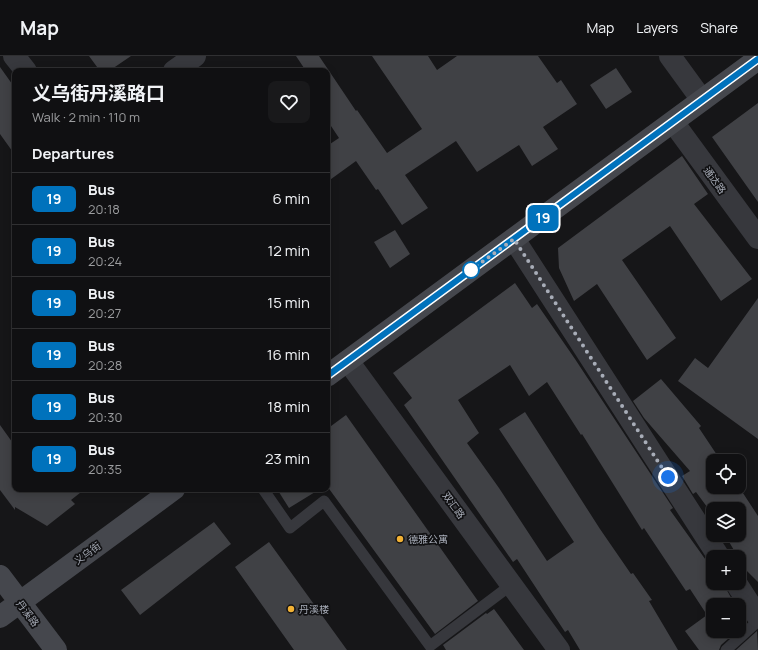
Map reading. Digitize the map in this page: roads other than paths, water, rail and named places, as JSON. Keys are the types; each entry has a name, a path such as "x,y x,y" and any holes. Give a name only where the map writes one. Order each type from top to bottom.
{"street":[{"path":"14,56 24,68"},
{"path":"178,68 195,56"},
{"path":"670,56 702,100"},
{"path":"330,374 758,59"},
{"name":"通达路","path":"673,122 758,238"},
{"path":"514,239 714,550"},
{"name":"双汇路","path":"348,361 559,650"},
{"name":"义乌街","path":"0,617 170,492"},
{"name":"丹溪路","path":"0,576 56,650"},
{"path":"741,590 758,617"}],"lane":[{"path":"265,492 290,528 324,501 427,648 511,585"},
{"path":"726,650 758,621"}],"place":[{"name":"德雅公寓","path":"400,539"},
{"name":"丹溪楼","path":"291,609"}]}
